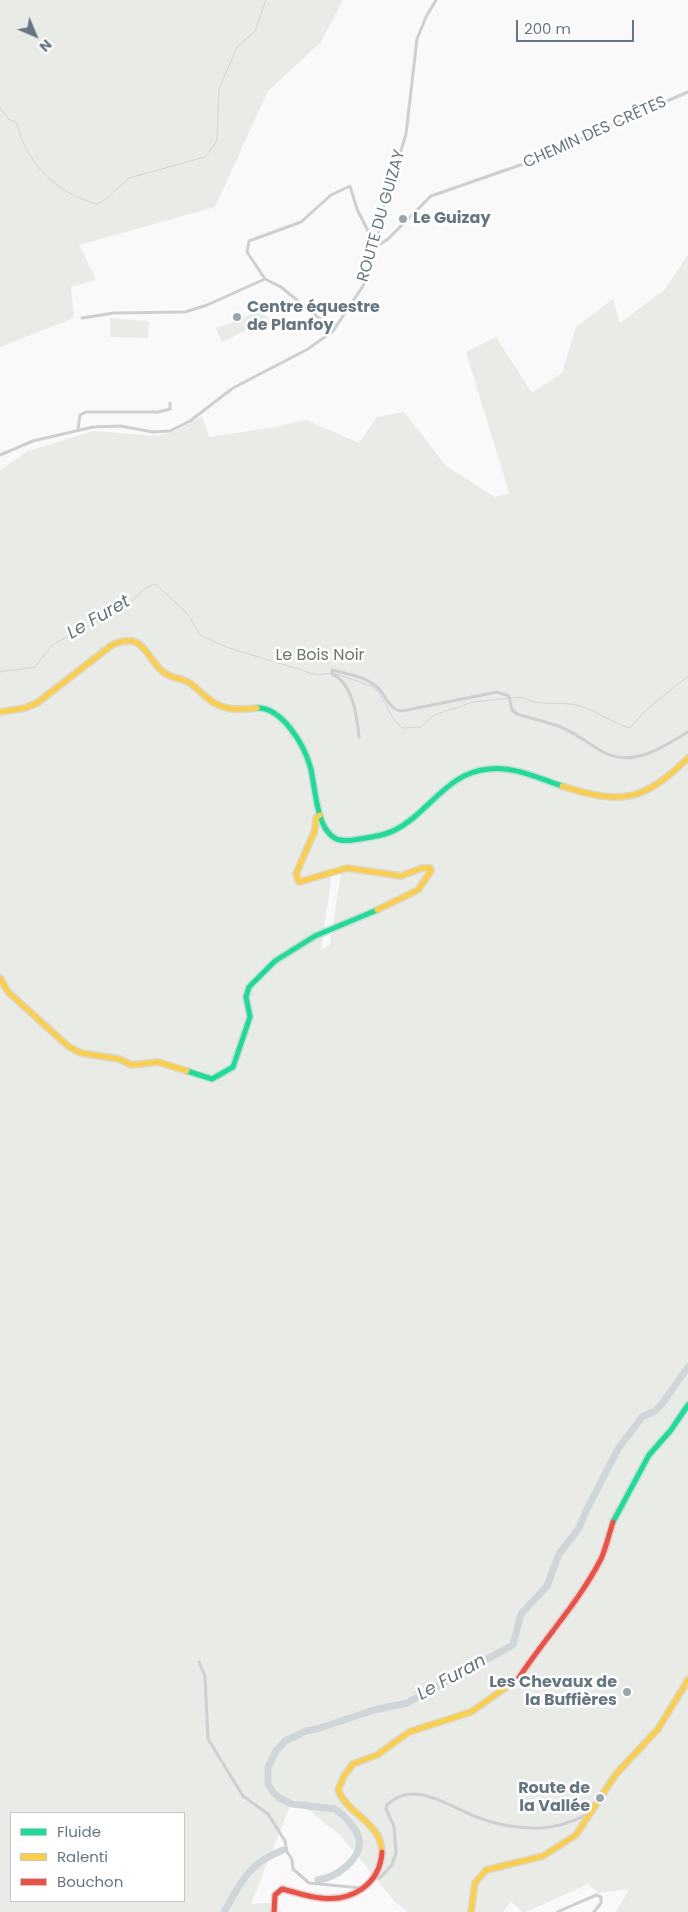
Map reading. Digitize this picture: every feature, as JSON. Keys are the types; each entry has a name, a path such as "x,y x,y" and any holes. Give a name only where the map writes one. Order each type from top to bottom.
{"street":[{"name":"ROUTE DU GUIZAY","path":"0,455 32,441 78,429 109,425 153,432 170,431 190,421 220,396 246,380 321,342 337,326 363,286 376,247 384,205 401,153 409,115 417,39 426,17 436,0"},
{"name":"CHEMIN DES CRÊTES","path":"376,247 388,239 431,196 555,154 593,133 688,92"},
{"path":"337,326 320,318 281,287 265,279 247,252 249,240 302,222 331,195 350,186 357,209 376,247"},
{"path":"82,318 114,313 185,312 207,305 265,279"},
{"path":"78,429 80,415 86,412 158,412 170,409 170,404"},
{"path":"0,712 25,708 37,702 112,645 122,640 135,641 149,653 166,673 186,681 218,706 235,711 268,709 275,713 294,736 310,765 324,827 335,838 345,841 386,833 403,824 460,778 488,769 510,770 596,798 611,799 629,798 644,794 663,783 688,758"},
{"path":"359,737 357,718 346,687 332,672 356,675 372,683 381,691 390,706 405,711 497,692 510,698 512,710 517,714 564,728 605,753 631,758 658,749 688,732"},
{"path":"0,978 8,992 69,1047 81,1053 119,1059 132,1065 158,1062 212,1079 233,1066 250,1017 246,997 249,987 275,961 315,936 409,896 418,890 432,871 426,867 404,876 394,876 369,870 346,868 298,882 295,878 296,874 315,830 316,818 320,815"},
{"path":"274,1912 275,1895 282,1889 313,1897 332,1898 362,1891 369,1886 380,1868 382,1845 370,1823 341,1799 338,1790 344,1776 354,1764 377,1755 409,1732 471,1712 501,1693 518,1679 538,1646 562,1620 594,1570 601,1558 614,1520 649,1455 671,1430 688,1405"},
{"path":"199,1662 205,1676 208,1739 244,1796 268,1814 285,1841 286,1850 292,1859 293,1868 309,1883 355,1889 369,1886"},
{"path":"471,1912 475,1883 486,1870 542,1856 553,1851 576,1835 594,1811 616,1774 658,1729 688,1680"},
{"path":"374,1878 380,1878 392,1865 396,1853 394,1826 386,1809 387,1805 405,1794 425,1795 482,1819 527,1828 537,1828 573,1821 594,1811"},
{"path":"557,1912 596,1895 601,1897 602,1903 594,1912"}],"green space":[{"path":"0,0 343,0 321,42 268,91 215,207 79,245 96,280 71,287 74,318 0,347"},
{"name":"Le Bois Noir","path":"688,255 688,1912 616,1912 629,1889 598,1893 588,1884 526,1912 522,1912 511,1901 503,1912 408,1912 396,1903 340,1835 293,1798 251,1904 268,1903 282,1912 0,1912 0,470 28,451 93,431 158,436 180,429 202,416 209,437 270,428 306,420 359,443 377,417 404,412 446,466 495,497 509,493 466,352 496,337 532,393 562,373 576,327 613,299 620,323 665,289","holes":["341,872 330,944 321,950 332,874"]},
{"path":"260,309 269,319 222,342 216,328 242,319"},
{"path":"110,318 149,321 148,338 110,337"}],"waterway":[{"path":"0,107 8,119 17,123 21,138 36,164 45,175 69,193 97,204 107,198 129,178 205,157 217,141 219,89 237,47 255,31 266,0"},
{"name":"Le Furet","path":"0,672 35,667 52,645 128,605 145,588 155,584 187,613 200,635 226,647 317,675 333,673 371,686 379,692 394,720 403,728 421,727 434,715 473,702 522,697 534,702 569,704 583,707 630,728 645,711 688,676"},
{"name":"Le Furan","path":"318,1880 332,1876 352,1860 357,1854 359,1846 358,1835 350,1822 335,1809 292,1804 279,1798 273,1792 268,1784 268,1767 276,1751 285,1741 306,1731 374,1710 407,1703 513,1645 521,1614 547,1586 559,1554 579,1528 618,1449 642,1417 655,1411 662,1404 688,1367"},
{"name":"Le Furan","path":"224,1912 241,1883 254,1867 271,1855 283,1850"}],"traffic: fast":[{"path":"257,708 266,709 275,714 283,720 297,738 310,766 321,819 332,836 340,840 349,841 366,838 395,830 407,823 450,785 461,777 474,772 489,769 508,769 526,773 562,786"},
{"path":"187,1071 212,1079 233,1067 250,1017 246,997 249,987 275,961 315,936 377,910"},
{"path":"613,1522 649,1455 671,1430 688,1405"}],"traffic: slow":[{"path":"0,712 25,708 37,703 112,645 123,641 137,643 163,672 193,685 212,702 236,709 257,708"},
{"path":"562,786 600,796 630,796 658,784 688,758"},
{"path":"320,815 316,818 315,830 296,874 299,882 347,868 401,876 422,868 430,868 431,871 418,890 377,910"},
{"path":"0,978 8,992 69,1047 81,1053 119,1059 132,1065 158,1062 187,1071"},
{"path":"382,1852 376,1833 349,1806 338,1790 344,1776 353,1764 377,1755 409,1732 471,1712 518,1679"},
{"path":"471,1912 475,1883 486,1870 543,1856 576,1835 616,1774 658,1729 688,1680"}],"traffic: jam":[{"path":"518,1679 592,1575 603,1555 613,1522"},
{"path":"274,1912 275,1895 282,1889 321,1898 343,1897 353,1894 370,1882 376,1873 382,1852"}],"place":[{"name":"Le Guizay","path":"403,219"},
{"name":"Centre équestre de Planfoy","path":"237,317"},
{"name":"Les Chevaux de la Buffières","path":"627,1692"},
{"name":"Route de la Vallée","path":"600,1798"}]}
